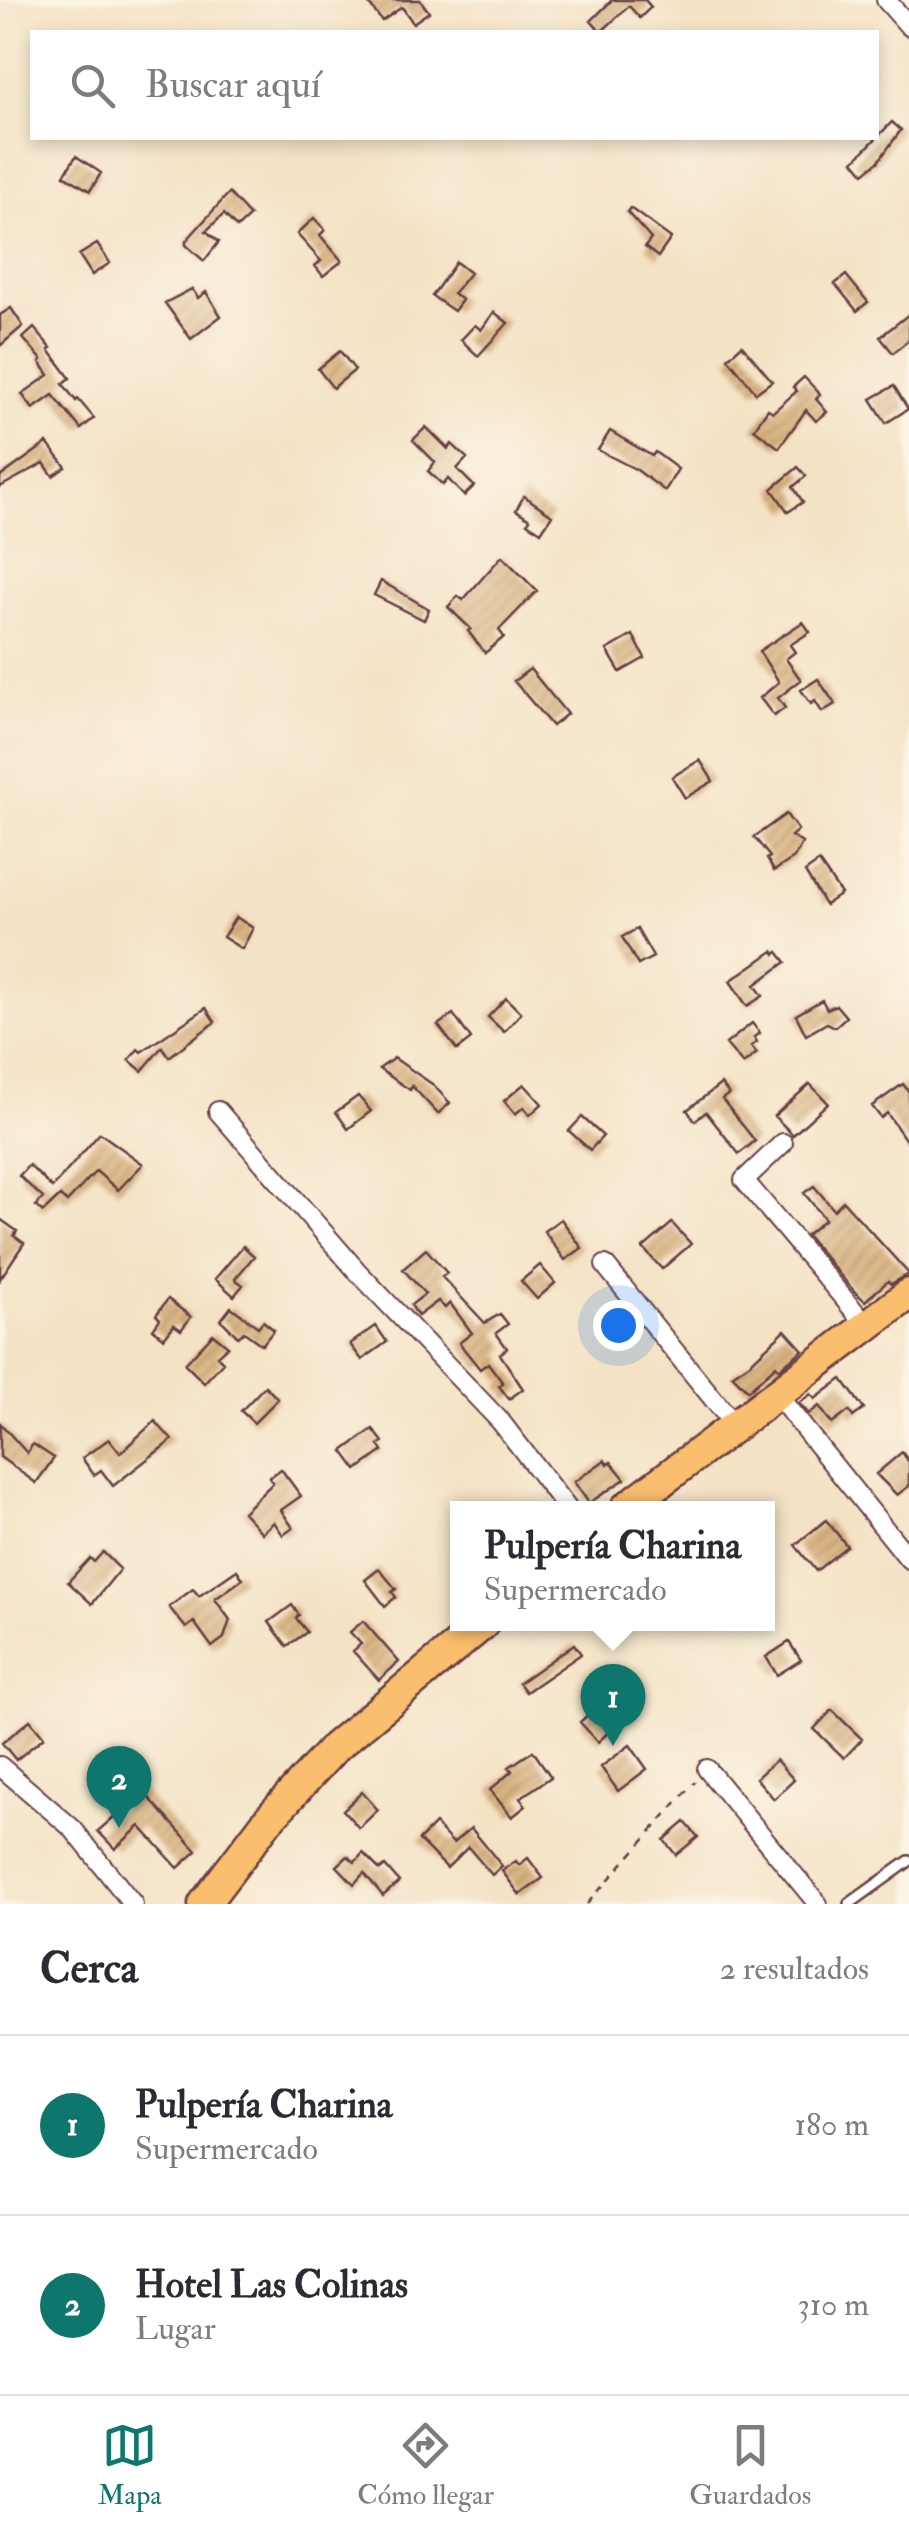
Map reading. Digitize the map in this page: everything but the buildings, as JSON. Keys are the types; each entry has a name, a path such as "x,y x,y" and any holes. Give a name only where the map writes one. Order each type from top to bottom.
{"highway":[{"path":"636,1501 909,1294"},
{"path":"204,1904 268,1820 335,1747 476,1631"}],"street":[{"path":"886,0 909,26"},
{"path":"218,1112 357,1270 502,1422 562,1501"},
{"path":"783,1144 744,1180 867,1326"},
{"path":"605,1264 736,1427"},
{"path":"778,1396 909,1559"},
{"path":"0,1766 73,1829 133,1904"},
{"path":"707,1769 818,1904"}],"lane":[{"path":"850,1904 909,1861"}],"path":[{"path":"587,1904 707,1769"}],"place":[{"name":"Pulpería Charina","path":"613,1746"},
{"name":"Hotel Las Colinas","path":"119,1828"}]}
